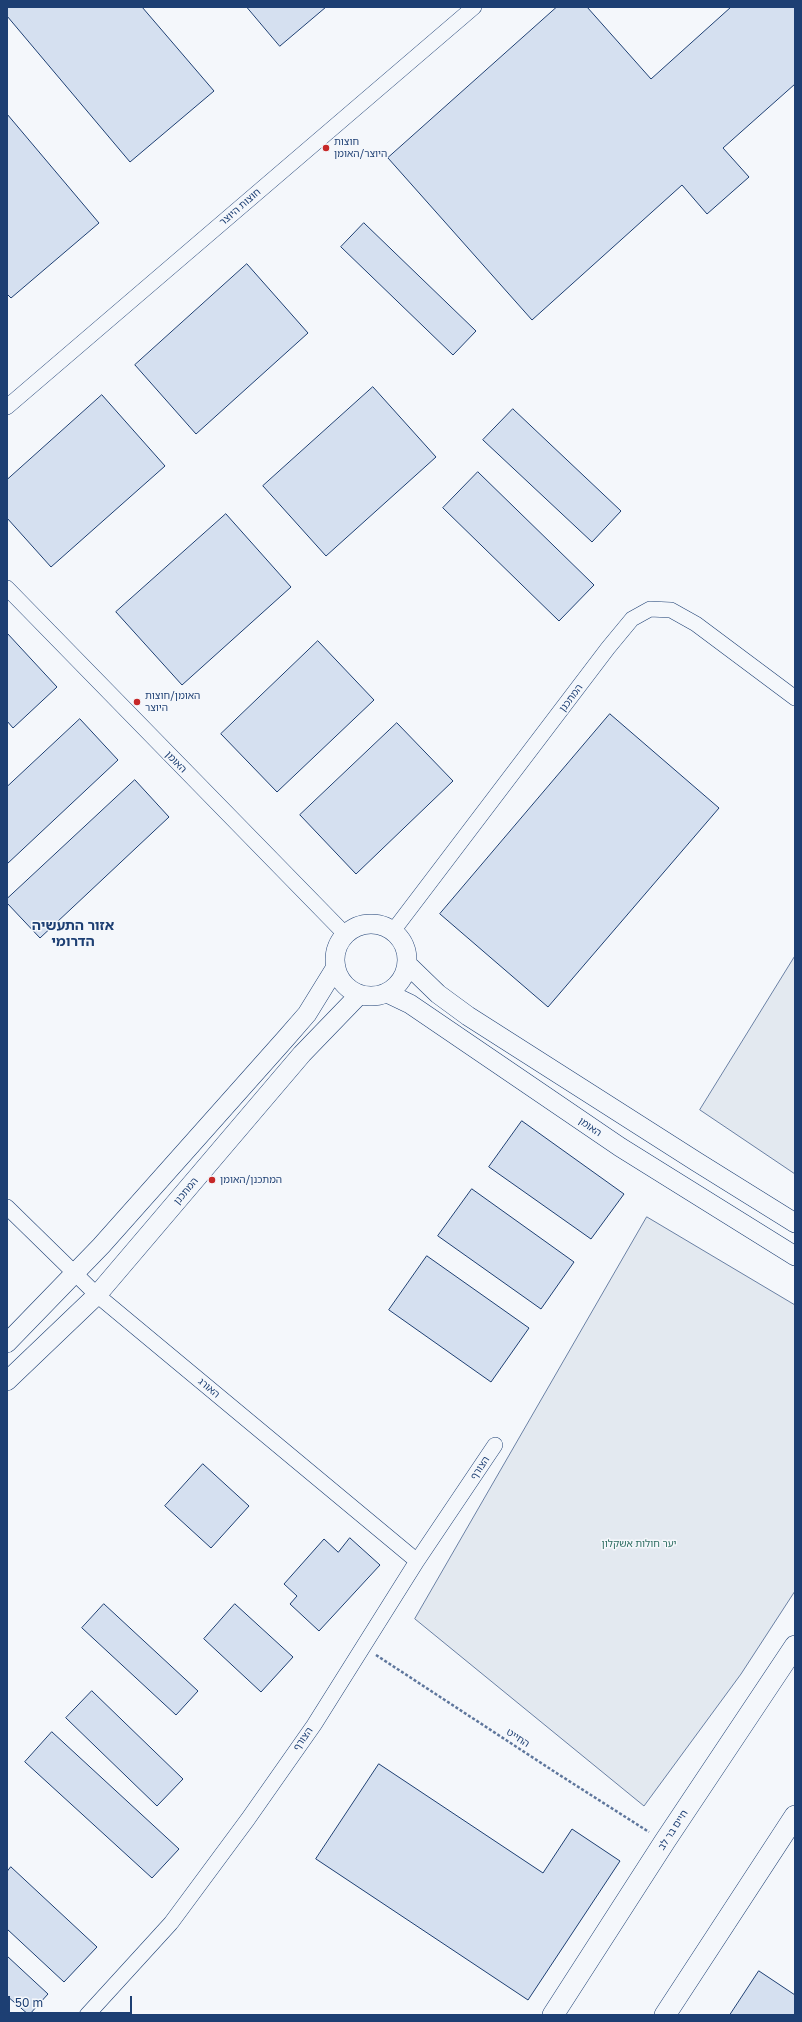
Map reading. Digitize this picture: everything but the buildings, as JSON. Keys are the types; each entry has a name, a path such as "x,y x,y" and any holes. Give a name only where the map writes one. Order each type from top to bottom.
{"main road":[{"name":"חיים בר לב","path":"553,2015 665,1841 795,1646"},
{"path":"665,2015 795,1816"}],"street":[{"name":"חוצות היוצר","path":"7,407 474,7"},
{"name":"האומן","path":"7,588 346,935"},
{"name":"המתכנן","path":"393,931 608,648 632,619 650,609 671,610 696,624 795,698"},
{"path":"374,924 393,931 407,952 407,964 401,981 387,993 373,996 359,994 344,984 336,968 336,956 339,944 346,935 354,928 374,924"},
{"path":"407,964 438,994 468,1016 795,1223"},
{"path":"7,1343 107,1240 307,1014 336,968"},
{"name":"האומן","path":"387,993 410,1004 620,1147 795,1256"},
{"name":"המתכנן","path":"7,1381 97,1295 302,1054 359,994"},
{"name":"האורג","path":"7,1207 97,1295 417,1561"},
{"name":"הצורף","path":"87,2015 171,1923 266,1794 314,1724 417,1561 495,1445"}],"path":[{"name":"החייט","path":"364,1647 558,1774 665,1841"}],"green space":[{"path":"795,956 795,1174 700,1110"},
{"name":"יער חולות אשקלון","path":"647,1217 795,1305 795,1591 741,1674 644,1806 415,1619"}],"place":[{"name":"חוצות היוצר/האומן","path":"326,148"},
{"name":"האומן/חוצות היוצר","path":"137,702"},
{"name":"המתכנן/האומן","path":"212,1180"}],"district":[{"name":"אזור התעשיה הדרומי","path":"73,934"}]}
